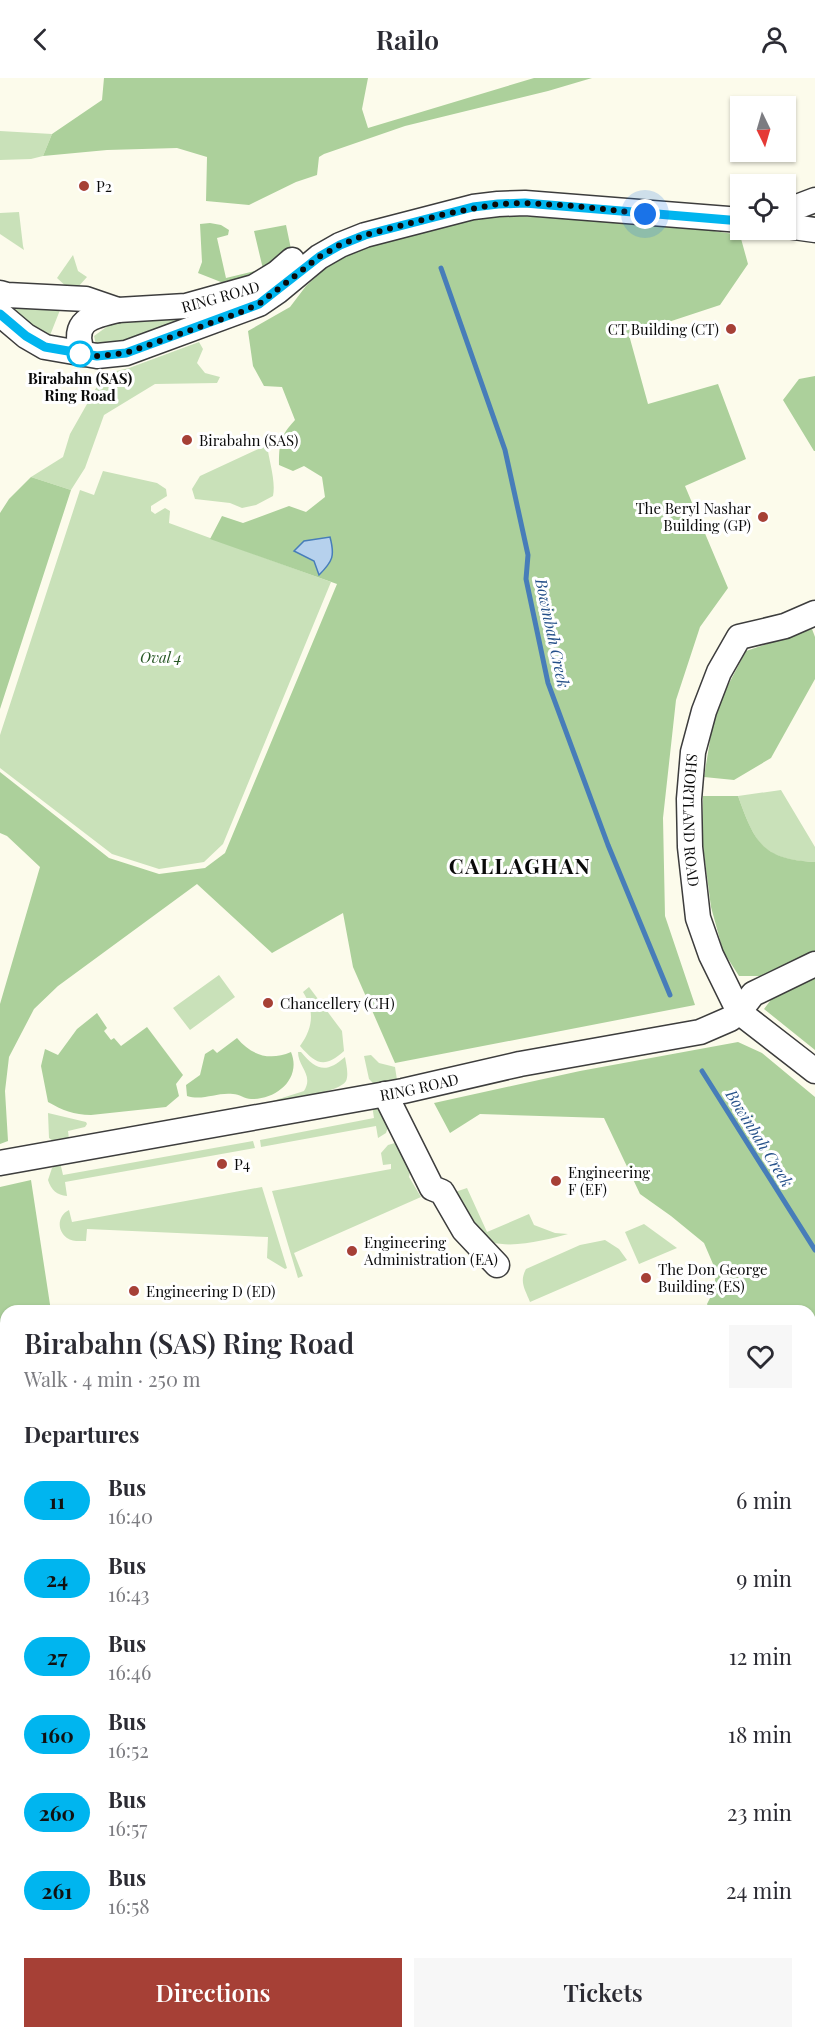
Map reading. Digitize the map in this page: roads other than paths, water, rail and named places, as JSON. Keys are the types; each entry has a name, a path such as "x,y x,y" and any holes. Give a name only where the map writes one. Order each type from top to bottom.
{"street":[{"name":"RING ROAD","path":"0,293 7,296 86,298 118,310 186,306 254,287 277,273 322,237 342,228 477,192 499,189 551,189 665,200 730,215"},
{"path":"796,197 815,190"},
{"path":"796,207 815,200"},
{"name":"RING ROAD","path":"0,314 39,344 97,356 126,353 259,304 319,257 340,245 365,235 473,207 525,203 730,216"},
{"path":"796,227 815,230"},
{"path":"86,298 212,300"},
{"path":"83,354 78,341 80,330 92,316 118,310"},
{"name":"SHORTLAND ROAD","path":"739,1012 718,972 698,918 690,847 689,798 693,752 704,711 719,672 739,637 785,626 815,613"},
{"name":"RING ROAD","path":"0,1163 385,1094 520,1064 699,1032 730,1019 739,1012 753,994 815,964"},
{"path":"739,1012 815,1071"},
{"path":"385,1094 432,1188 442,1192 464,1230 497,1265"}],"water":[{"path":"330,537 332,558 319,575 314,561 294,551 304,541"}],"waterway":[{"name":"Bowinbah Creek","path":"441,268 505,450 528,555 526,579 548,683 608,845 670,995"},
{"name":"Bowinbah Creek","path":"702,1071 815,1250"}],"place":[{"name":"P2","path":"84,186"},
{"name":"CT Building (CT)","path":"731,329"},
{"name":"Birabahn (SAS) Ring Road","path":"80,354"},
{"name":"Birabahn (SAS)","path":"187,440"},
{"name":"The Beryl Nashar Building (GP)","path":"763,517"},
{"name":"Chancellery (CH)","path":"268,1003"},
{"name":"P4","path":"222,1164"},
{"name":"Engineering F (EF)","path":"556,1181"},
{"name":"Engineering Administration (EA)","path":"352,1251"},
{"name":"The Don George Building (ES)","path":"646,1278"},
{"name":"Engineering D (ED)","path":"134,1291"}],"district":[{"name":"CALLAGHAN","path":"520,865"}],"park label":[{"name":"Oval 4","path":"161,657"}]}
